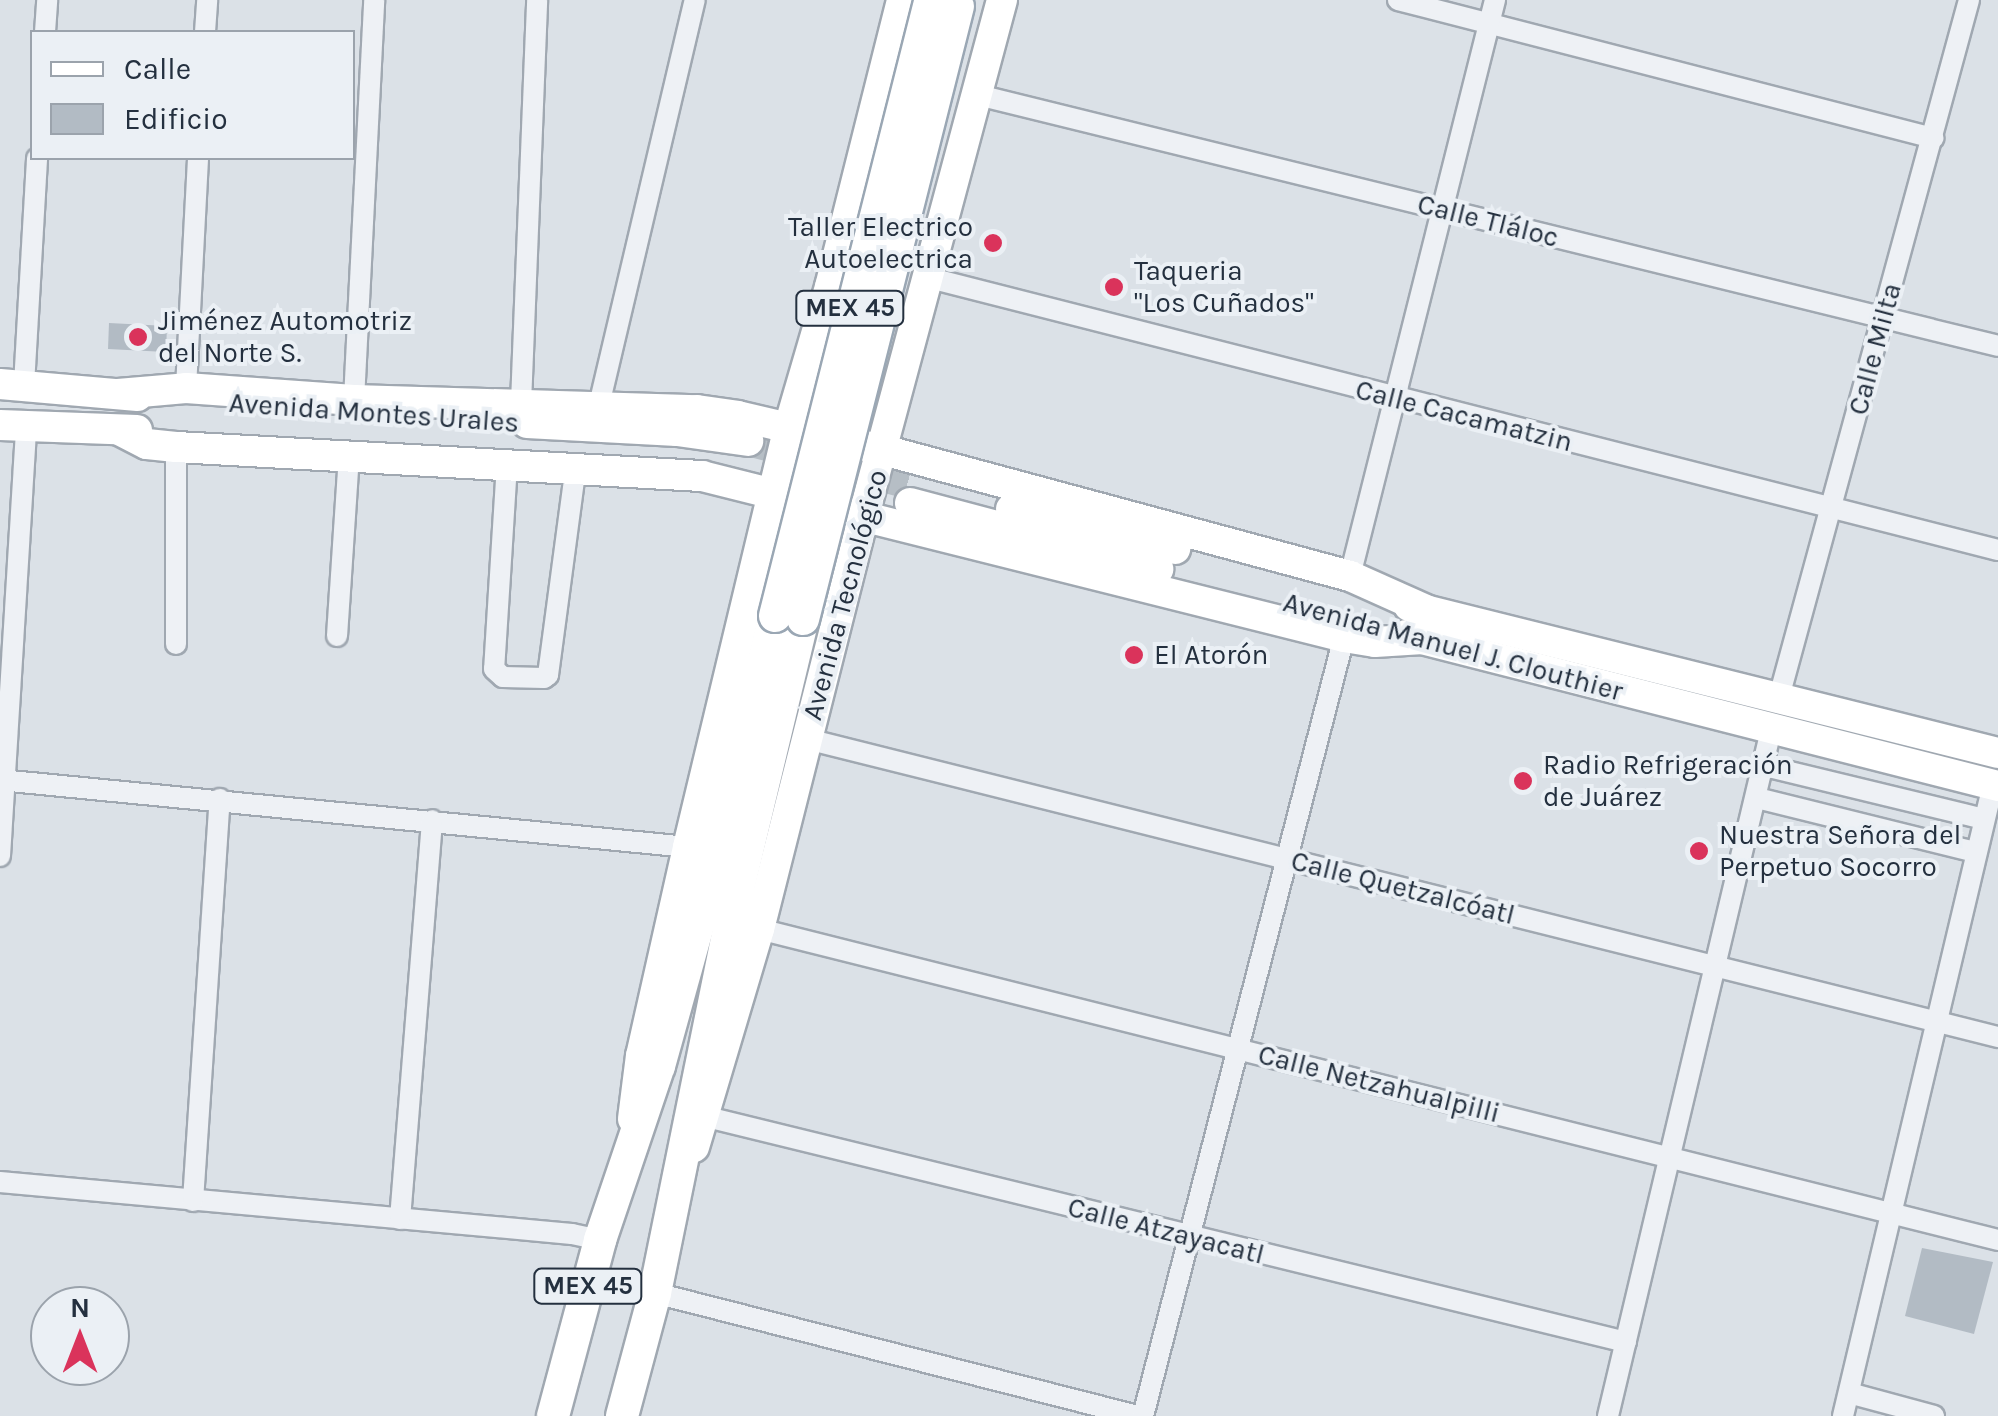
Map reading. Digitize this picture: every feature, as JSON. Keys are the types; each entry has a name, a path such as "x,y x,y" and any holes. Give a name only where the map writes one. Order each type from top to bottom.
{"main road":[{"name":"Avenida Tecnológico","path":"622,1416 655,1294 732,916 841,455 936,1"},
{"name":"Avenida Tecnológico","path":"552,1416 600,1240 628,1156 732,916"}],"street":[{"path":"45,30 47,0"},
{"path":"205,30 207,0"},
{"path":"354,400 374,0"},
{"path":"520,403 537,0"},
{"path":"599,405 695,0"},
{"name":"Avenida Tecnológico","path":"678,1187 707,1117 732,916 808,739 1002,0"},
{"path":"1398,0 1932,138"},
{"path":"1350,576 1495,0"},
{"name":"Calle Milta","path":"1779,697 1969,0"},
{"name":"Avenida Tecnológico","path":"628,1156 642,1056 688,847 789,426 830,288 936,1"},
{"name":"Calle Tláloc","path":"978,95 1998,346"},
{"path":"12,385 37,160"},
{"path":"186,388 198,160"},
{"name":"Calle Cacamatzin","path":"930,278 1998,550"},
{"name":"Avenida Montes Urales","path":"12,385 344,414 676,431 746,452 13,426"},
{"path":"118,394 186,388 354,400 599,405 697,410 789,426 1350,576 1424,625"},
{"path":"0,856 13,426"},
{"path":"119,430 147,444 176,447 670,471 864,514 914,506 1344,637 1375,642 1424,625"},
{"path":"176,447 176,644"},
{"path":"336,636 349,456"},
{"path":"507,464 495,672 503,677 544,678 549,671 576,466"},
{"path":"850,574 914,506"},
{"name":"Avenida Manuel J. Clouthier","path":"914,506 1424,625 1779,697 1998,753"},
{"name":"Avenida Manuel J. Clouthier","path":"1424,625 1772,730 1996,785"},
{"path":"655,1294 1140,1416 1344,637"},
{"path":"1608,1416 1772,730"},
{"name":"Calle Quetzalcóatl","path":"808,739 1998,1037"},
{"path":"1765,766 1984,820"},
{"path":"2,780 688,847"},
{"path":"1843,1416 1976,852 1996,785"},
{"path":"1758,798 1976,852"},
{"path":"193,1201 220,799"},
{"path":"400,1219 432,820"},
{"name":"Calle Netzahualpilli","path":"732,916 1235,1049 1998,1240"},
{"name":"Calle Atzayacatl","path":"707,1117 1626,1342"},
{"path":"0,1182 572,1234 600,1240"},
{"path":"1849,1393 1934,1416"}],"building":[{"name":"Jiménez Automotriz del Norte S.","path":"109,323 167,326 166,352 108,349"},
{"path":"1922,1248 1993,1262 1974,1334 1905,1316"}],"tunnel":[{"path":"748,441 916,486"}],"place":[{"name":"Taller Electrico Autoelectrica","path":"993,243"},
{"name":"Taqueria \"Los Cuñados\"","path":"1114,287"},
{"name":"Jiménez Automotriz del Norte S.","path":"138,337"},
{"name":"El Atorón","path":"1134,655"},
{"name":"Radio Refrigeración de Juárez","path":"1523,781"},
{"name":"Nuestra Señora del Perpetuo Socorro","path":"1699,851"}]}
